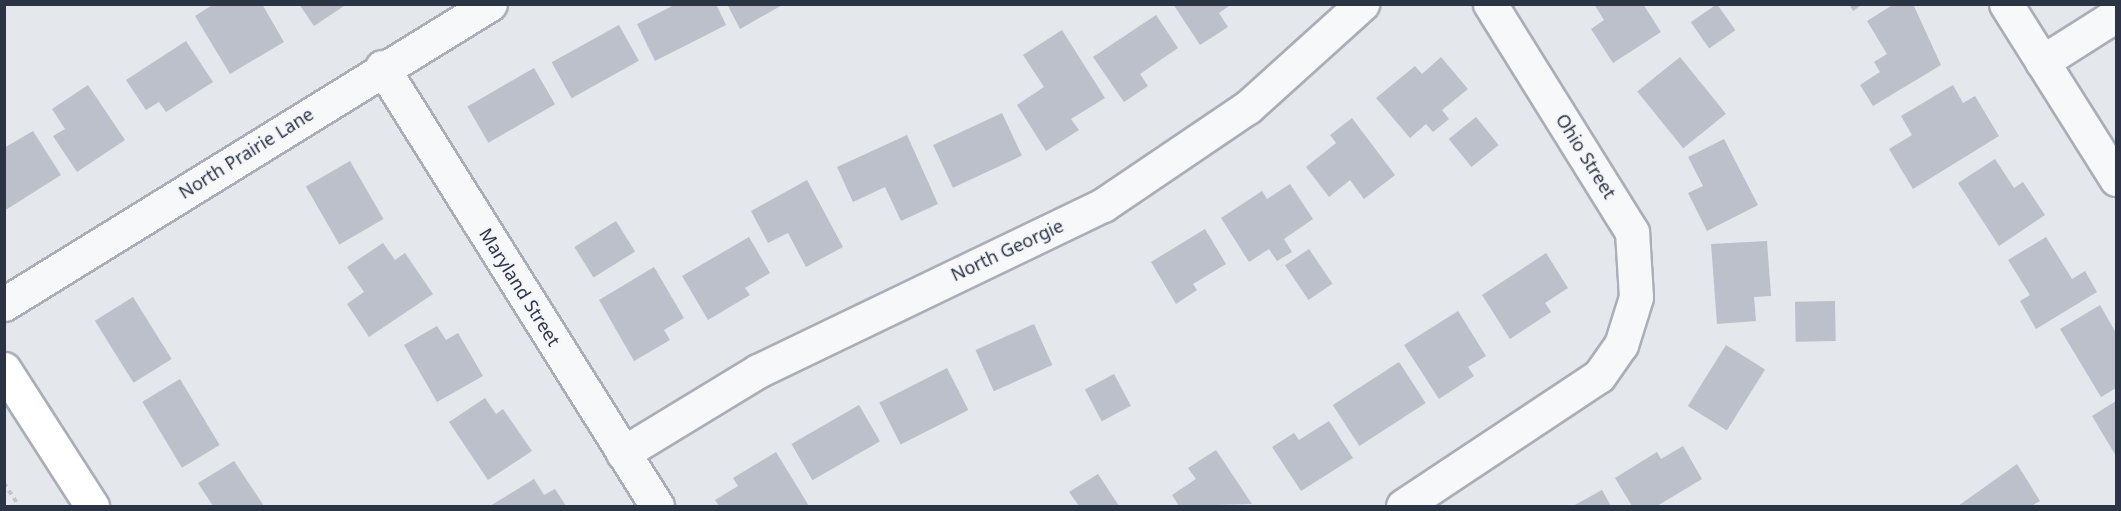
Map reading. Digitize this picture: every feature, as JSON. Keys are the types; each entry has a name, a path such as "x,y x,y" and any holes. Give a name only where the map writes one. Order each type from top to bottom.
{"main road":[{"path":"4,369 92,507"}],"street":[{"name":"North Prairie Lane","path":"4,304 382,67 490,4"},
{"name":"North Georgie","path":"623,453 768,366 1103,205 1248,107 1362,4"},
{"name":"Ohio Street","path":"1403,507 1578,395 1599,376 1631,322 1637,278 1632,232 1490,4"},
{"path":"2006,4 2116,179"},
{"path":"2042,62 2116,15"},
{"name":"Maryland Street","path":"382,67 657,507"}],"path":[{"path":"4,483 19,507"}],"building":[{"path":"214,4 262,4 284,42 230,74 195,16"},
{"path":"299,4 347,4 314,26"},
{"path":"676,4 716,4 726,25 655,61 637,24"},
{"path":"727,4 784,4 740,29"},
{"path":"1173,4 1232,4 1219,13 1228,27 1200,45"},
{"path":"1594,4 1643,4 1661,32 1613,63 1591,29 1604,20"},
{"path":"1717,4 1735,30 1709,49 1691,22"},
{"path":"1849,4 1863,4 1853,11"},
{"path":"1894,4 1913,4 1941,65 1873,106 1860,85 1880,72 1874,62 1887,54 1867,21"},
{"path":"1156,15 1178,48 1140,74 1148,86 1124,102 1093,57"},
{"path":"619,25 639,61 572,98 552,62"},
{"path":"1062,30 1105,98 1071,119 1079,130 1046,151 1017,105 1044,87 1023,55"},
{"path":"186,41 213,82 166,112 159,102 146,110 126,80"},
{"path":"1441,57 1468,89 1442,110 1449,119 1433,132 1426,124 1410,138 1376,98 1415,66 1422,74"},
{"path":"1680,57 1726,114 1683,148 1637,92"},
{"path":"534,68 555,104 488,143 467,107"},
{"path":"88,85 125,140 77,172 53,136 65,129 52,109"},
{"path":"1953,85 1963,103 1975,96 1999,136 1913,189 1889,149 1912,135 1901,116"},
{"path":"1002,113 1022,156 953,188 933,145"},
{"path":"1476,117 1499,145 1471,167 1449,139"},
{"path":"1352,118 1395,175 1364,199 1350,180 1329,197 1306,167 1336,143 1330,135"},
{"path":"33,131 61,175 4,211 4,148"},
{"path":"907,135 938,204 901,221 885,187 853,202 837,167"},
{"path":"1724,139 1758,205 1707,231 1688,193 1703,186 1688,157"},
{"path":"1995,159 2014,188 2023,182 2045,215 1999,246 1958,183"},
{"path":"350,161 384,219 339,245 306,186"},
{"path":"807,180 843,247 806,267 788,233 768,243 751,211"},
{"path":"1290,184 1313,219 1284,239 1292,252 1277,261 1269,249 1249,262 1221,218 1262,191 1267,199"},
{"path":"616,221 635,252 594,277 574,247"},
{"path":"1205,229 1226,264 1193,284 1197,290 1176,304 1151,262"},
{"path":"749,237 770,273 745,288 750,295 708,320 682,276"},
{"path":"2046,237 2072,279 2085,271 2097,292 2036,329 2020,301 2030,295 2008,260"},
{"path":"1767,241 1771,296 1754,297 1756,321 1717,324 1711,244"},
{"path":"383,243 395,260 405,253 433,294 369,337 347,304 364,292 347,267"},
{"path":"1309,249 1332,284 1308,300 1285,265"},
{"path":"1546,253 1568,288 1545,303 1551,312 1510,339 1482,295"},
{"path":"654,267 684,318 664,330 670,340 634,361 599,300"},
{"path":"133,297 172,359 134,383 95,321"},
{"path":"1835,301 1836,341 1796,342 1795,302"},
{"path":"2100,305 2116,333 2116,388 2101,397 2060,329"},
{"path":"1458,311 1486,356 1468,367 1474,376 1439,399 1404,345"},
{"path":"1034,324 1052,365 994,391 976,350"},
{"path":"437,326 446,340 458,333 483,376 437,402 404,345"},
{"path":"1726,345 1765,369 1727,430 1688,406"},
{"path":"1399,362 1426,403 1359,446 1333,405"},
{"path":"947,368 968,410 901,444 879,403"},
{"path":"1114,374 1131,406 1102,421 1085,389"},
{"path":"180,379 220,445 182,468 142,402"},
{"path":"485,398 496,414 503,409 532,451 488,480 449,422"},
{"path":"2116,401 2116,456 2092,416"},
{"path":"859,405 880,441 812,480 791,444"},
{"path":"1329,421 1353,458 1301,491 1272,447 1294,433 1299,440"},
{"path":"1683,446 1702,479 1657,506 1632,506 1615,478 1657,452 1661,459"},
{"path":"1216,450 1252,504 1179,506 1172,495 1196,479 1188,468"},
{"path":"776,452 809,506 719,506 715,500 738,486 733,478"},
{"path":"234,461 264,506 213,506 198,483"},
{"path":"2017,464 2040,501 2031,506 1958,506"},
{"path":"1098,474 1119,506 1079,506 1069,492"},
{"path":"534,479 544,495 555,489 566,506 490,506"},
{"path":"1602,490 1611,506 1573,506"}]}
